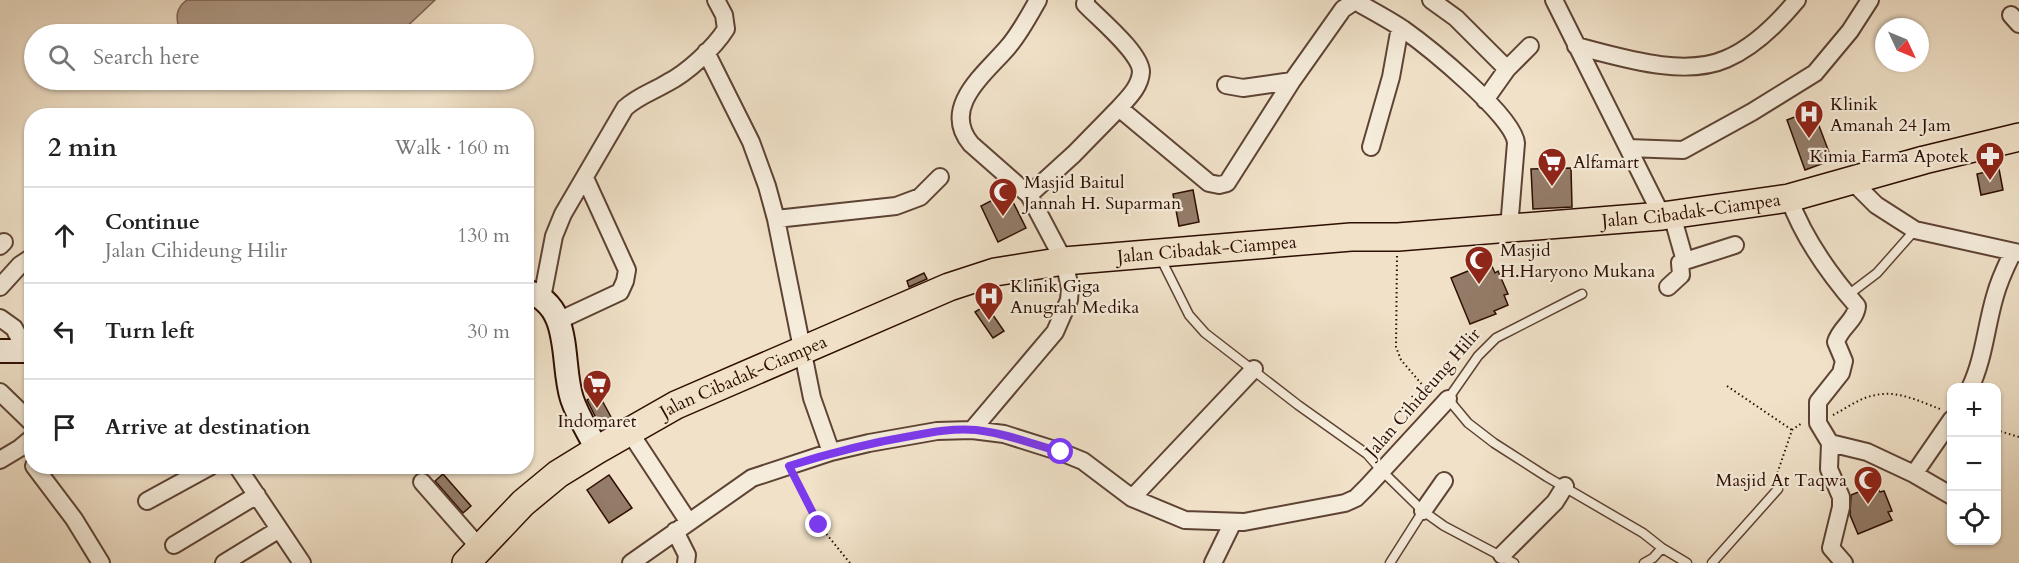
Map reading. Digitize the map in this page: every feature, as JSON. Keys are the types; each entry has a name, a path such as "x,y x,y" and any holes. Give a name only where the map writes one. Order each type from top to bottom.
{"highway":[{"name":"Jalan Cibadak-Ciampea","path":"473,555 523,503 558,474 676,405 802,352 874,318 949,287 995,272 1064,261 1351,237 1398,237 1667,216 1789,198 1924,160 2019,138"}],"main road":[{"path":"534,295 560,320 572,399 597,450"},
{"path":"0,351 24,351"}],"street":[{"path":"534,295 563,214 625,108 641,95 679,76 719,40 726,29 724,15 716,0"},
{"path":"972,430 1055,332 1061,320 1070,288 1064,261 1029,195 971,144 961,127 962,110 967,93 1010,45 1038,0"},
{"path":"1029,195 1119,108 1136,87 1141,73 1125,44 1085,4 1086,0"},
{"path":"1431,0 1456,18 1508,69"},
{"path":"1554,0 1628,148 1667,216 1685,261"},
{"path":"1576,46 1641,62 1684,67 1702,66 1727,59 1740,51 1768,30 1797,0"},
{"path":"1628,148 1683,150 1752,112 1815,73 1850,31 1870,0"},
{"path":"1119,108 1209,183 1220,185 1227,183 1292,81 1343,9 1355,1 1400,27 1501,114 1515,136 1509,228"},
{"path":"1371,147 1391,77 1400,27"},
{"path":"1485,100 1508,69 1530,46"},
{"path":"706,52 754,151 776,219 812,398 831,452"},
{"path":"1226,85 1243,88 1292,81"},
{"path":"776,219 896,206 920,197 940,177"},
{"path":"560,320 620,291 627,270 585,178"},
{"path":"1851,180 1876,205 1915,230 2016,253 1995,297 1972,383"},
{"path":"1789,198 1796,218 1836,281 1857,308 1838,335 1836,342 1844,361 1842,373 1818,402 1818,423 1830,443 1829,469 1841,497 1841,507 1831,548 1844,563"},
{"path":"1668,287 1681,275 1680,263 1735,245"},
{"path":"0,287 24,262"},
{"path":"0,318 14,328 24,343"},
{"path":"1132,498 1254,369"},
{"path":"0,392 24,415"},
{"name":"Jalan Cihideung Hilir","path":"631,563 752,478 831,452 937,431 972,430 1004,434 1061,452 1083,461 1132,498 1185,520 1244,522 1345,503 1356,498 1448,399"},
{"path":"1914,474 1947,414"},
{"path":"629,431 681,526 687,555 686,563"},
{"path":"1830,443 1867,452 1914,474 1947,493"},
{"path":"0,460 24,444"},
{"path":"40,474 74,519 101,563"},
{"path":"147,501 196,474"},
{"path":"243,474 302,563"},
{"path":"1422,511 1444,481"},
{"path":"422,482 473,555"},
{"path":"1508,559 1555,502 1565,486"},
{"path":"174,545 257,495"},
{"path":"1213,563 1233,522"},
{"path":"224,563 278,530"}],"lane":[{"path":"1848,296 1877,273 1915,230"},
{"path":"1158,254 1180,298 1196,324 1205,333 1298,405 1368,454 1422,511 1444,526 1508,559"},
{"name":"Jalan Cihideung Hilir","path":"1448,399 1478,356 1496,338 1582,294"},
{"path":"1448,399 1468,423 1480,433 1643,533 1687,563"},
{"path":"1712,563 1778,489"},
{"path":"1390,563 1422,511"},
{"path":"1644,563 1653,558 1662,548"}],"path":[{"path":"1398,237 1396,347 1401,360 1429,394 1448,399"},
{"path":"1727,386 1792,430 1776,475 1778,489"},
{"path":"1818,423 1875,395 1902,396 1947,414"},
{"path":"2001,432 2019,437"},
{"path":"789,466 819,525 850,563"}],"shaded area":[{"path":"187,0 435,0 410,24 178,24 178,11"}],"building":[{"name":"Klinik Amanah 24 Jam","path":"1813,110 1832,160 1805,170 1787,120"},
{"name":"Alfamart","path":"1571,168 1572,207 1533,209 1531,169"},
{"name":"Kimia Farma Apotek","path":"1999,169 2003,190 1981,195 1977,174"},
{"path":"1193,190 1199,222 1179,226 1173,194"},
{"name":"Masjid Baitul Jannah H. Suparman","path":"1008,192 1026,228 998,242 981,206"},
{"name":"Masjid H.Haryono Mukana","path":"1490,262 1495,273 1498,271 1508,294 1504,295 1508,305 1494,311 1496,314 1470,324 1451,278"},
{"path":"924,273 927,279 909,287 907,281"},
{"name":"Klinik Giga Anugrah Medika","path":"986,305 1004,331 993,338 975,312"},
{"name":"Indomaret","path":"598,393 611,417 599,424 587,400"},
{"path":"443,474 471,506 463,513 435,481"},
{"path":"609,475 632,508 609,523 587,490"},
{"name":"Masjid At Taqwa","path":"1876,485 1880,492 1884,491 1892,511 1888,512 1892,520 1858,534 1850,515 1851,495"}],"place":[{"name":"Klinik Amanah 24 Jam","path":"1809,140"},
{"name":"Kimia Farma Apotek","path":"1990,182"},
{"name":"Alfamart","path":"1552,188"},
{"name":"Masjid Baitul Jannah H. Suparman","path":"1003,218"},
{"name":"Masjid H.Haryono Mukana","path":"1479,286"},
{"name":"Klinik Giga Anugrah Medika","path":"989,322"},
{"name":"Indomaret","path":"597,410"},
{"name":"Masjid At Taqwa","path":"1868,506"}],"route":[{"path":"819,525 789,466 831,452 937,431 972,430 1004,434 1061,452"}]}
